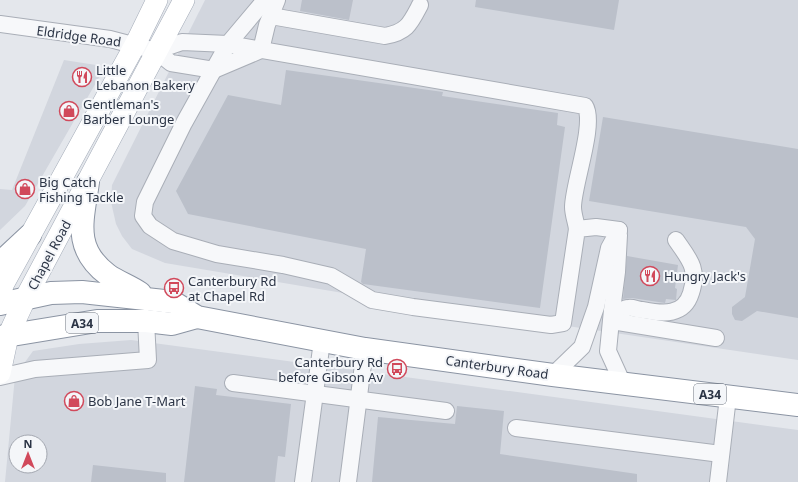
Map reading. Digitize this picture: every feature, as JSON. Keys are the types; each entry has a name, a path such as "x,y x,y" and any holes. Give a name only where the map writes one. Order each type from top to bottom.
{"highway":[{"path":"88,182 82,229 84,248 99,267 147,299"},
{"path":"0,264 30,236"},
{"name":"Canterbury Road","path":"0,304 26,297 51,293 82,292 173,302 197,317 365,349 553,375 798,405"},
{"name":"Canterbury Road","path":"4,336 97,321 146,321 172,324 197,317"}],"main road":[{"name":"Chapel Road","path":"0,299 3,285 135,45 157,0"},
{"name":"Chapel Road","path":"0,373 4,336 88,182 184,0"}],"street":[{"path":"156,51 182,42 228,44 585,106 588,111 588,126 573,208 577,229 563,323 550,325 420,308 372,300 331,276 283,265 217,254 173,240 150,226 143,216 145,202 184,123 228,44 265,0"},
{"path":"261,50 277,0"},
{"path":"271,16 385,36 399,34 410,25 420,5"},
{"name":"Eldridge Road","path":"0,24 110,39 156,51"},
{"path":"156,51 171,63 214,70 261,50"},
{"path":"577,229 596,227 619,230"},
{"path":"619,230 619,252 608,351 623,384"},
{"path":"553,375 582,347 596,307 609,248 619,230"},
{"path":"612,318 623,309 630,308 656,312 674,311 682,309 688,302 694,283 693,265 676,240"},
{"path":"612,318 716,338"},
{"path":"0,377 35,369 148,360 146,321"},
{"path":"303,482 322,341"},
{"path":"348,482 365,349"},
{"path":"233,383 446,411"},
{"path":"718,482 728,396"},
{"path":"516,428 721,454"}],"shaded area":[{"path":"205,0 798,0 798,360 343,293 165,263 132,249 122,236 116,224 111,202 112,185"},
{"path":"64,60 96,65 101,74 25,206 0,230 0,189 12,190"},
{"path":"131,340 798,430 798,482 5,482 8,450 8,474 48,474 48,434 10,434 15,376 33,351 79,344"}],"building":[{"path":"302,0 353,0 349,20 300,11"},
{"path":"476,0 619,0 614,30 475,7"},
{"path":"286,70 443,92 442,96 558,113 557,125 565,127 540,308 363,284 361,282 366,249 188,214 176,191 228,95 281,105"},
{"path":"603,117 798,149 798,318 757,311 742,321 735,320 732,314 732,307 745,297 755,239 746,227 589,201"},
{"name":"Hungry Jack's","path":"627,256 678,265 675,288 677,289 676,300 666,299 665,303 632,298 623,299"},
{"path":"195,386 217,389 216,395 291,404 285,457 278,456 275,482 184,482"},
{"path":"457,406 504,411 500,454 637,474 637,482 372,482 378,417 455,424"},
{"path":"93,465 166,473 166,482 91,482"}],"place":[{"name":"Little Lebanon Bakery","path":"82,77"},
{"name":"Gentleman's Barber Lounge","path":"69,111"},
{"name":"Big Catch Fishing Tackle","path":"25,189"},
{"name":"Hungry Jack's","path":"650,276"},
{"name":"Canterbury Rd at Chapel Rd","path":"174,288"},
{"name":"Canterbury Rd before Gibson Av","path":"397,369"},
{"name":"Bob Jane T-Mart","path":"74,401"}]}
